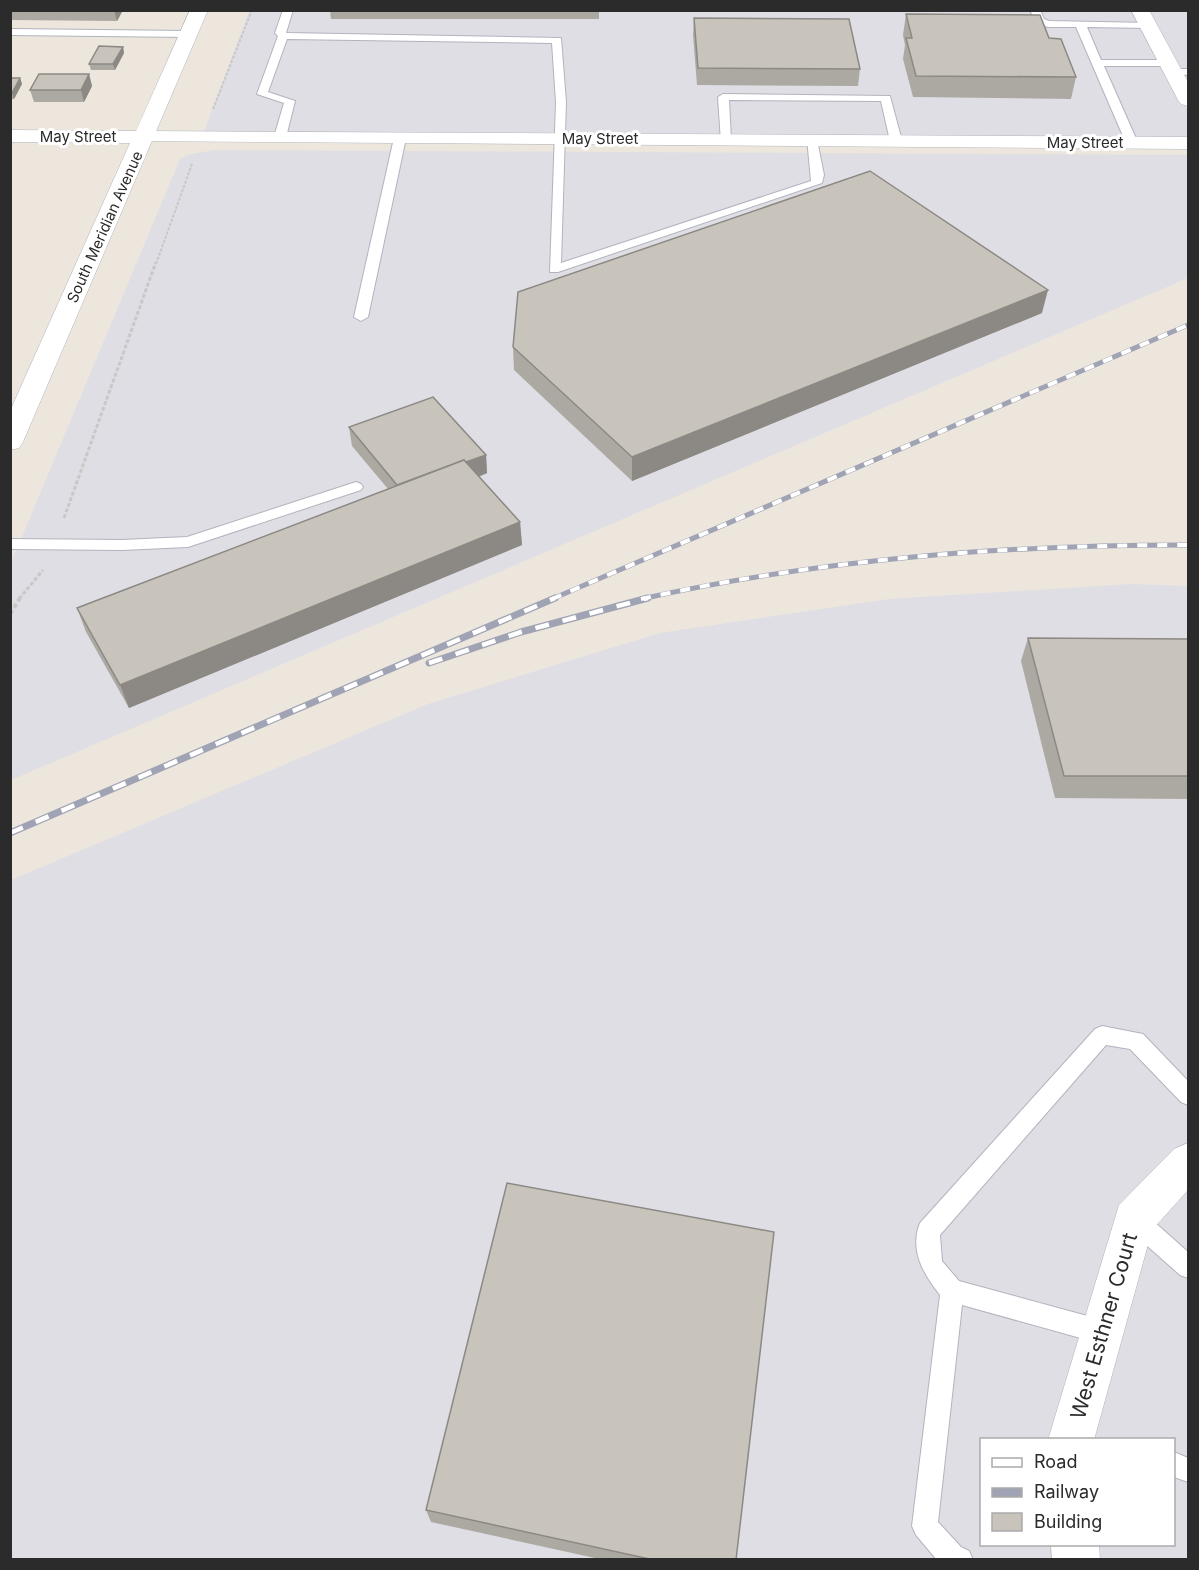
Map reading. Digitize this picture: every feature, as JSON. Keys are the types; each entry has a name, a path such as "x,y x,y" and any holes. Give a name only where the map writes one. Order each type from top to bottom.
{"street":[{"name":"South Meridian Avenue","path":"10,442 199,10"},
{"path":"1144,18 1177,69 1188,100"},
{"name":"May Street","path":"10,136 1188,143"},
{"name":"West Esthner Court","path":"1081,1437 1102,1332 1134,1219 1188,1162"}],"lane":[{"path":"280,137 290,101 262,94 283,36 280,33 288,10"},
{"path":"1035,10 1040,21 1048,24 1080,24 1144,18"},
{"path":"1080,24 1132,143"},
{"path":"10,32 189,34"},
{"path":"283,36 557,40 561,102 554,269 816,183 818,175 812,140"},
{"path":"1097,63 1177,69"},
{"path":"725,140 723,97 886,98 896,141"},
{"path":"362,317 400,138"},
{"path":"10,544 122,545 188,542 356,487"},
{"path":"1102,1332 952,1292 931,1266 928,1231 1102,1035 1136,1041 1188,1095"},
{"path":"1134,1219 1188,1267"},
{"path":"952,1292 925,1526 953,1558 960,1560"}],"path":[{"path":"62,521 202,137 252,10"},
{"path":"10,614 16,599 40,578 46,561"}],"shaded area":[{"path":"249,11 1188,11 1188,143 202,137"},
{"path":"215,150 1188,155 1188,278 11,780 11,563 180,159 191,154"},
{"path":"1131,584 1188,586 1188,1559 11,1560 11,880 428,704 660,633 889,599"}],"building":[{"path":"906,14 1040,15 1049,38 1061,39 1076,77 916,76 906,38 912,38"},
{"path":"694,18 849,19 860,69 698,68"},
{"path":"99,46 123,47 113,64 89,64"},
{"path":"39,74 89,74 81,90 30,90"},
{"path":"10,78 20,78 12,93 10,93"},
{"path":"870,171 1048,290 632,457 513,347 518,292"},
{"path":"433,397 486,455 466,462 464,460 397,485 349,427"},
{"path":"464,460 520,522 120,685 77,608"},
{"path":"1028,638 1188,639 1188,776 1064,776"},
{"path":"507,1183 774,1232 736,1560 654,1560 426,1510"}],"railway":[{"path":"552,599 1188,325"},
{"path":"641,599 777,574 913,557 1050,548 1188,545"},
{"path":"10,833 555,598"},
{"path":"429,663 521,632 648,598"}]}
